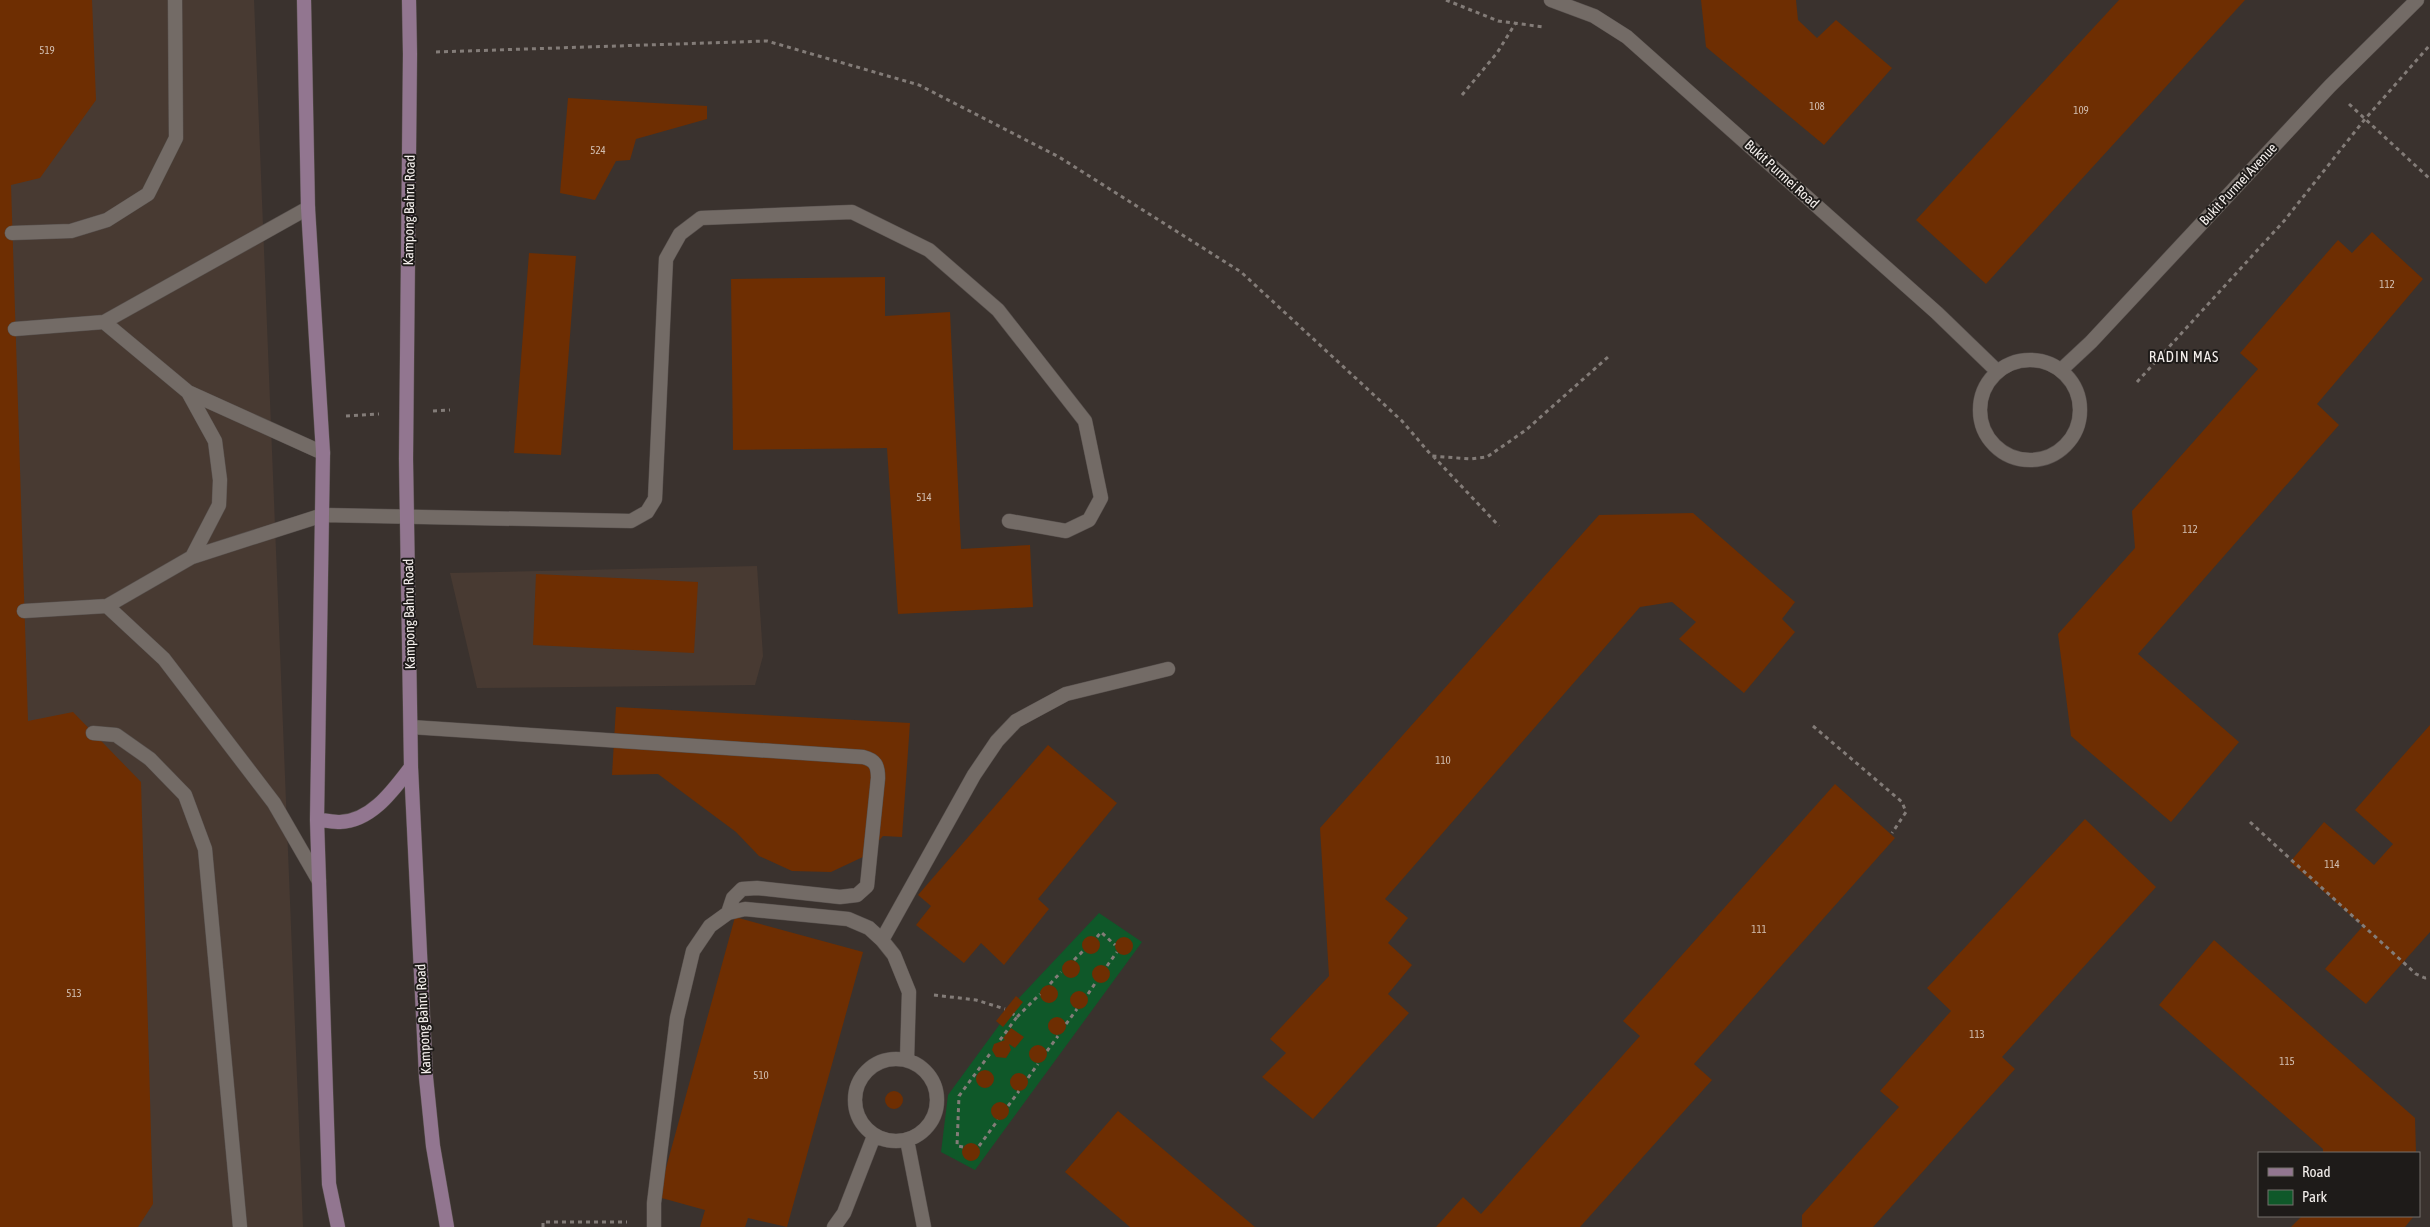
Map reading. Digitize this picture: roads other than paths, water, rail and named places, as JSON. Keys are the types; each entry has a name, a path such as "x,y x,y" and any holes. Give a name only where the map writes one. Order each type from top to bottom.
{"main road":[{"path":"304,0 308,208 323,453 317,820 329,1184 338,1227"},
{"name":"Kampong Bahru Road","path":"409,0 407,516 411,766 426,1077 433,1146 447,1227"},
{"path":"317,820 342,822 363,815 387,798 411,766"}],"street":[{"path":"12,233 72,231 107,220 148,194 176,138 175,0"},
{"name":"Bukit Purmei Road","path":"1551,0 1594,16 1627,38 1937,312 1997,371"},
{"name":"Bukit Purmei Avenue","path":"2061,370 2091,342 2330,86 2417,0"},
{"path":"16,330 104,322 308,208"},
{"path":"24,611 107,606 192,557 323,515 631,521 648,512 655,499 666,259 680,234 700,218 852,212 929,250 998,310 1085,420 1101,498 1089,520 1066,531 1009,521"},
{"path":"104,322 188,392 323,453"},
{"path":"2029,359 2046,362 2061,370 2073,383 2080,400 2080,418 2073,435 2061,449 2046,458 2028,460 2011,457 1996,448 1986,435 1980,418 1980,401 1986,384 1997,371 2012,363 2029,359"},
{"path":"188,392 215,441 220,480 219,505 192,557"},
{"path":"107,606 164,660 274,804 319,881"},
{"path":"882,940 974,775 997,741 1016,721 1066,694 1168,669"},
{"path":"411,727 863,757 872,760 878,768 878,778 868,886 857,895 840,897 757,888 742,889 733,898 728,913"},
{"path":"93,733 116,735 150,759 185,795 205,849 240,1227"},
{"path":"654,1224 676,1018 693,950 710,926 728,913 745,909 848,920 869,928 882,940 894,956 909,992 908,1060"},
{"path":"894,1059 908,1060 927,1073 937,1094 934,1118 918,1136 907,1140 884,1141 874,1136 864,1128 857,1116 854,1104 855,1090 860,1078 881,1061 894,1059"},
{"path":"834,1227 844,1212 874,1136"},
{"path":"907,1140 924,1227"}],"district":[{"name":"RADIN MAS","path":"2184,357"}]}
